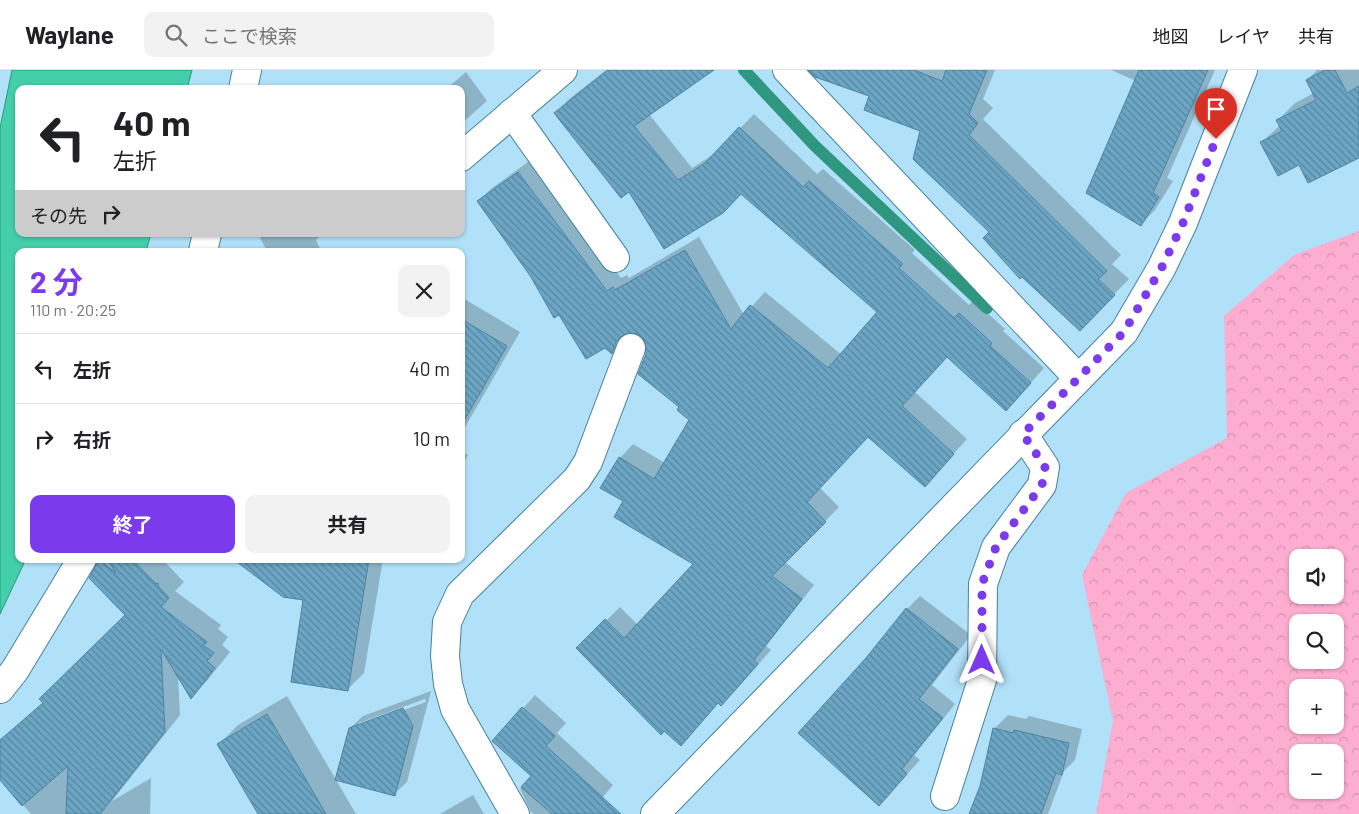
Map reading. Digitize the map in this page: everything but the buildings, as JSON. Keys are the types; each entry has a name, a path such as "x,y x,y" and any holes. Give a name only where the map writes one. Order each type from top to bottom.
{"street":[{"path":"244,85 247,70"},
{"path":"465,154 562,70"},
{"path":"787,70 1078,378"},
{"path":"655,814 1124,332 1162,267 1183,223 1243,70"},
{"path":"512,113 615,258"},
{"path":"515,814 455,709 448,684 445,656 447,622 460,594 577,479 588,462 631,348"},
{"path":"945,796 982,680 982,584 996,547 1042,485 1045,467 1023,434"},
{"path":"0,689 15,670 80,563"}],"green space":[{"path":"1359,231 1359,814 1096,814 1113,721 1082,575 1126,493 1227,438 1224,316 1294,255"}],"shaded area":[{"path":"12,70 192,70 188,85 15,85 15,237 150,237 147,248 15,248 15,563 24,563 0,614 0,128"}],"waterway":[{"path":"744,70 815,146 987,308"}],"route":[{"path":"982,660 982,584 996,547 1042,485 1045,467 1023,434 1124,332 1162,267 1183,223 1216,139"}]}
